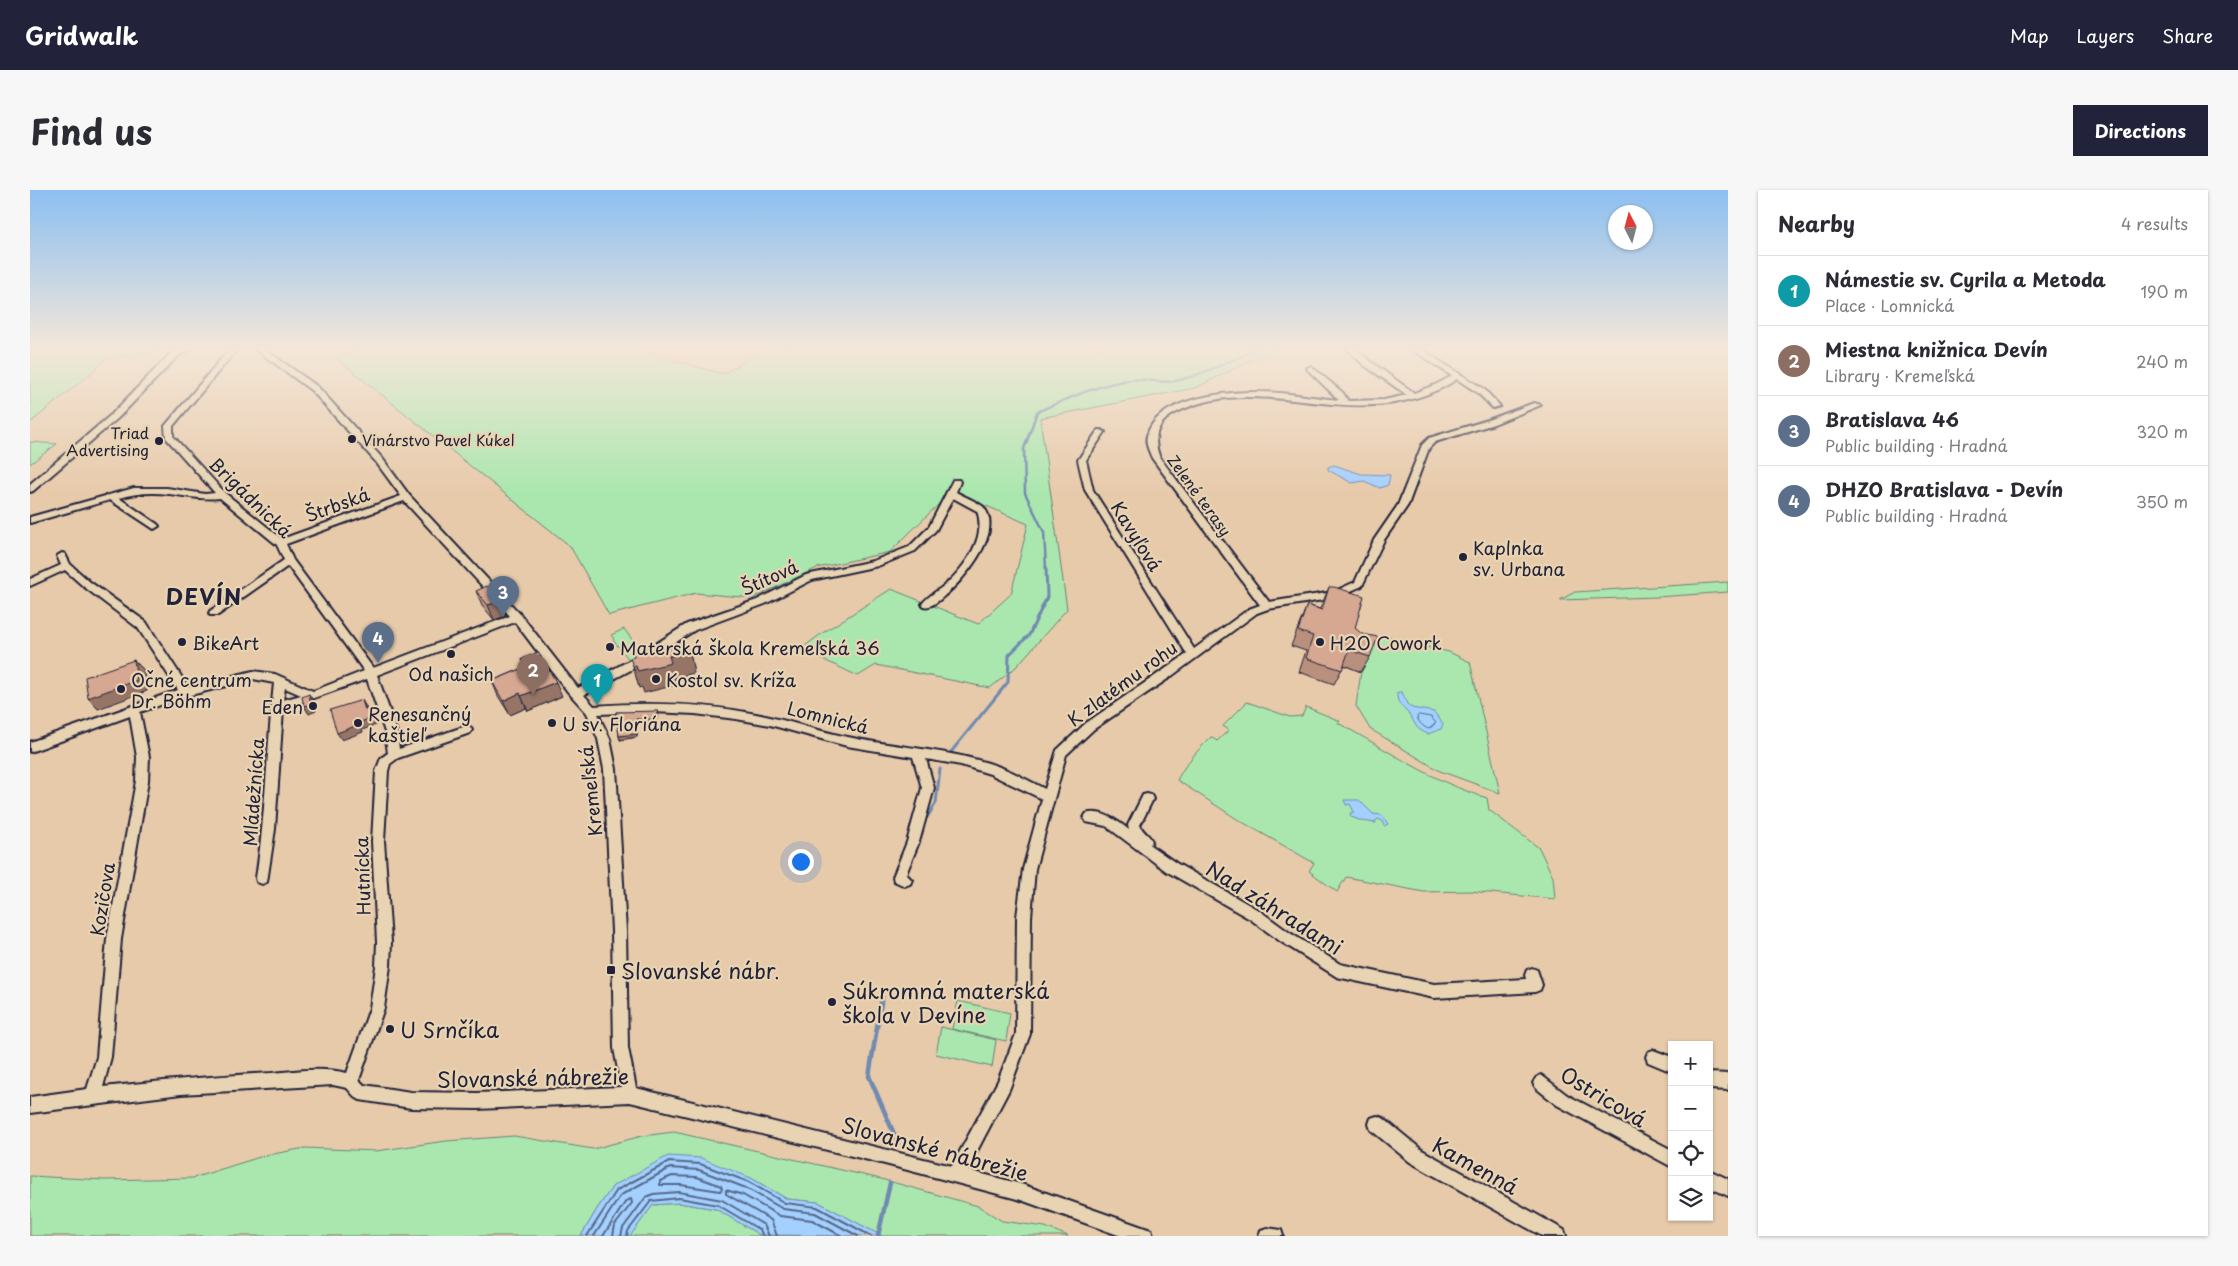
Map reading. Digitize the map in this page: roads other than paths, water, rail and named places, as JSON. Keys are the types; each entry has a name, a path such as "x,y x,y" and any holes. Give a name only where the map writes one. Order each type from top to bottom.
{"street":[{"path":"30,489 115,416 134,397"},
{"name":"Brigádnická","path":"194,397 169,426 169,436 222,495 281,543 289,561 371,673"},
{"name":"Kremeľská","path":"322,397 379,460 406,497 517,617 576,694 591,710 604,738 610,769 619,931 621,1048 630,1094"},
{"name":"Zelené terasy","path":"1218,397 1199,401 1172,411 1154,426 1151,437 1152,447 1156,458 1266,606"},
{"name":"Zelené terasy","path":"1286,397 1346,404 1376,403 1410,397"},
{"path":"1341,397 1346,404"},
{"path":"1487,397 1496,406"},
{"name":"K zlatému rohu","path":"956,1174 1004,1085 1023,1034 1024,917 1029,869 1061,753 1090,726 1246,615 1266,606 1335,595 1355,587 1364,576 1383,535 1403,505 1425,447 1432,440 1491,422 1537,405"},
{"name":"Kavyľová","path":"1101,432 1082,460 1089,490 1186,647 1193,654"},
{"name":"Štítová","path":"576,694 638,661 691,627 761,602 809,577 875,564 912,549 933,528 956,482"},
{"path":"30,520 111,497 145,490 206,497 222,495"},
{"path":"927,604 962,574 984,532 984,514 981,509 951,493"},
{"path":"111,497 154,526"},
{"name":"Štrbská","path":"281,543 406,497"},
{"path":"30,583 64,561 87,585 142,625 185,692"},
{"path":"214,613 289,561"},
{"path":"276,707 517,617"},
{"path":"371,673 391,732 394,755 466,730"},
{"path":"30,747 185,692 253,675 280,680 312,695"},
{"name":"Mládežnícka","path":"262,878 269,840 276,707 280,680"},
{"name":"Lomnická","path":"591,710 681,708 717,710 758,718 859,744 918,752 994,770 1049,797"},
{"name":"Kozičova","path":"93,1095 104,1057 114,939 142,781 142,757 134,710"},
{"path":"905,880 899,877 913,842 928,788 918,752"},
{"name":"Hutnícka","path":"351,1082 377,1008 383,966 384,942 378,841 381,786 385,761 394,755"},
{"path":"1147,800 1134,825 1134,830 1171,859 1173,863 1171,867"},
{"name":"Nad záhradami","path":"1090,818 1109,822 1171,867 1256,915 1285,938 1337,970 1434,991 1535,984 1532,975"},
{"path":"1653,1057 1668,1063"},
{"name":"Slovanské nábrežie","path":"30,1105 93,1095 294,1078 333,1077 351,1082 360,1092 411,1100 486,1101 630,1094 956,1174 1027,1194 1145,1236"},
{"path":"1713,1081 1728,1082"},
{"name":"Ostricová","path":"1541,1083 1562,1100 1668,1157"},
{"name":"Kamenná","path":"1377,1124 1416,1156 1558,1236"},
{"path":"1713,1180 1728,1188"},
{"path":"1267,1236 1275,1236"}],"water":[{"path":"1334,465 1361,474 1390,475 1388,485 1380,488 1364,481 1352,483 1328,470 1328,467"},
{"path":"1402,692 1407,704 1412,708 1434,712 1443,724 1441,729 1428,734 1419,729 1399,703 1397,693"},
{"path":"1344,800 1359,800 1373,814 1382,815 1388,824 1384,826 1382,821 1378,819 1375,821 1376,823 1351,817 1350,813 1354,812 1350,804 1346,805"},
{"path":"668,1156 701,1158 751,1178 787,1199 818,1202 882,1236 760,1235 716,1209 679,1203 653,1205 630,1236 581,1236 613,1186"}],"waterway":[{"path":"1046,568 1044,532 1025,493 1024,449 1037,412 1074,397"},
{"path":"951,752 1008,682 1009,655 1029,635 1047,597 1046,567"},
{"path":"926,819 936,803 940,769"},
{"path":"882,997 869,1076 898,1143"},
{"path":"878,1236 890,1183"}],"place":[{"name":"Vinárstvo Pavel Kúkel","path":"352,439"},
{"name":"Triad Advertising","path":"159,441"},
{"name":"Kaplnka sv. Urbana","path":"1463,557"},
{"name":"Bratislava 46","path":"503,617"},
{"name":"BikeArt","path":"182,642"},
{"name":"H2O Cowork","path":"1320,642"},
{"name":"Materská škola Kremeľská 36","path":"610,647"},
{"name":"Od našich","path":"451,654"},
{"name":"DHZO Bratislava - Devín","path":"378,663"},
{"name":"Kostol sv. Kríža","path":"656,679"},
{"name":"Očné centrum Dr. Böhm","path":"121,689"},
{"name":"Miestna knižnica Devín","path":"533,695"},
{"name":"Námestie sv. Cyrila a Metoda","path":"597,705"},
{"name":"Eden","path":"313,706"},
{"name":"Renesančný kaštieľ","path":"358,723"},
{"name":"U sv. Floriána","path":"552,723"},
{"name":"Slovanské nábr.","path":"611,970"},
{"name":"Súkromná materská škola v Devíne","path":"832,1002"},
{"name":"U Srnčíka","path":"390,1029"}],"district":[{"name":"DEVÍN","path":"204,595"}]}
